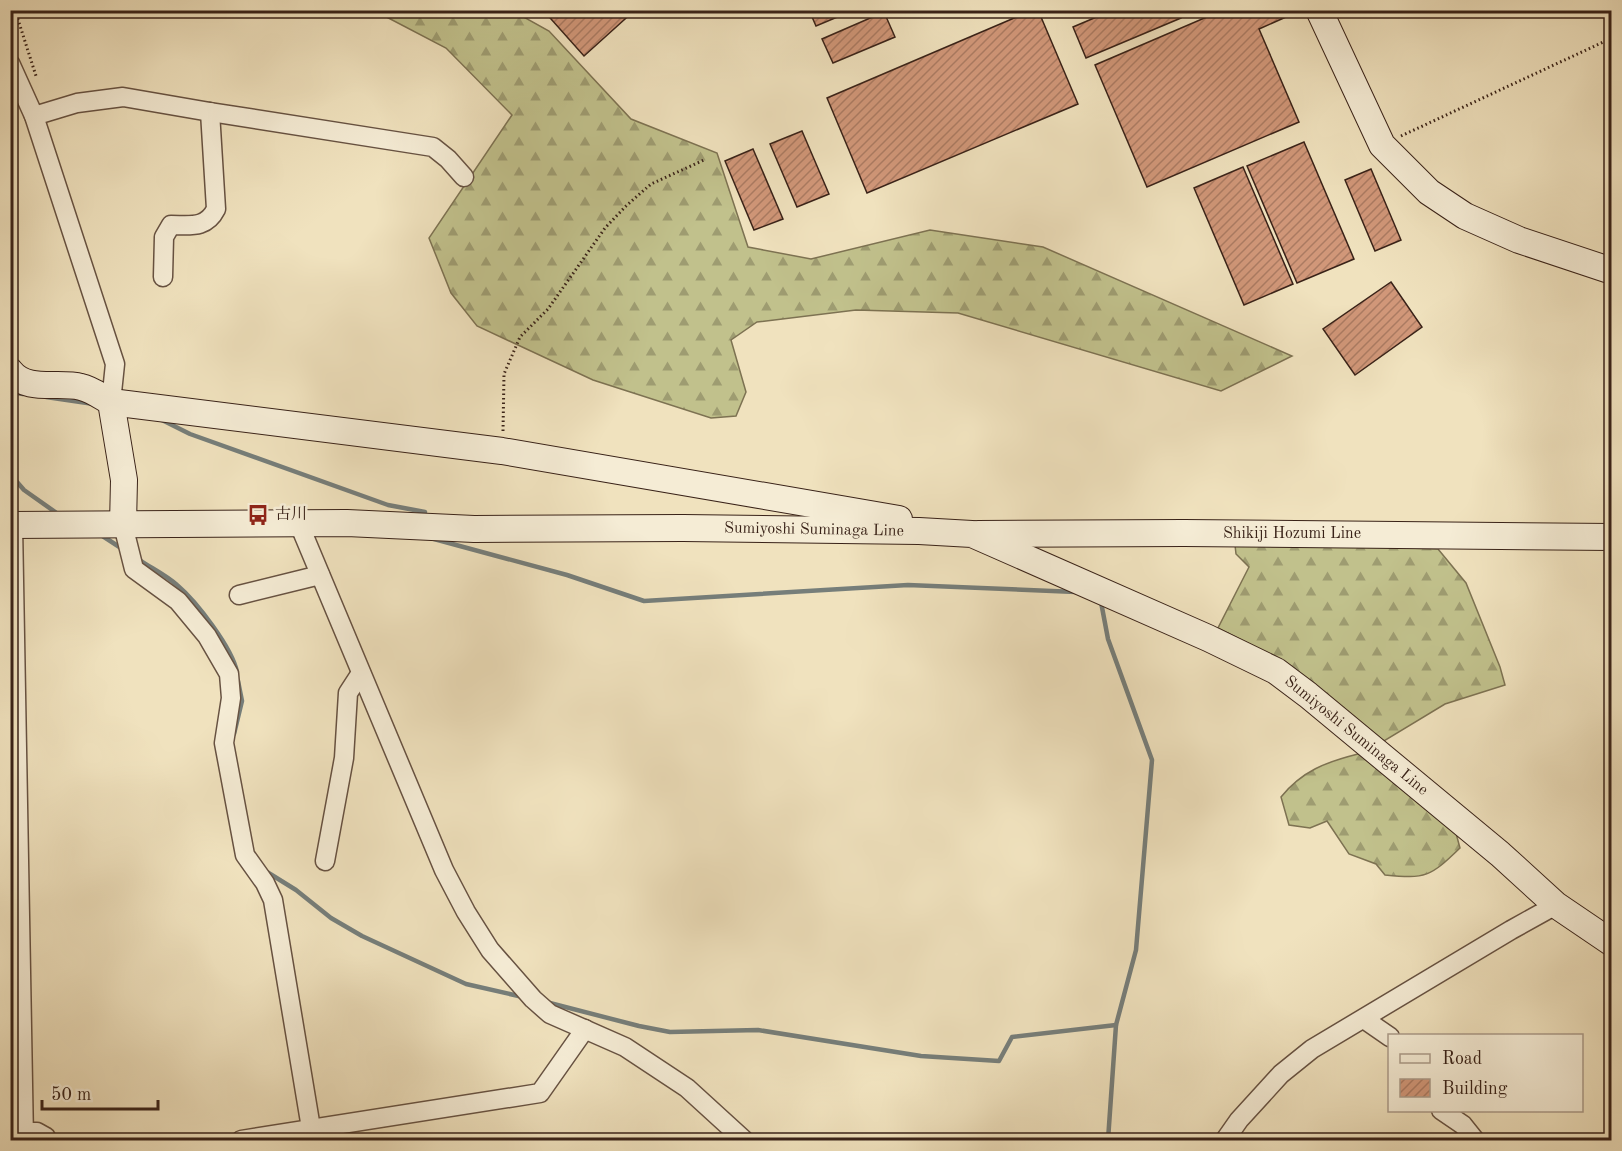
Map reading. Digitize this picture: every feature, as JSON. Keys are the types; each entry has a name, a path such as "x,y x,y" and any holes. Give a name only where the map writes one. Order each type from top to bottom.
{"main road":[{"path":"1319,10 1382,145 1429,192 1465,216 1519,240 1611,271"},
{"path":"10,371 15,378 33,384 82,387 111,402 502,451 901,519 919,531"},
{"path":"12,525 123,525 124,480 111,402"},
{"name":"Sumiyoshi Suminaga Line","path":"123,525 346,524 474,529 682,528 919,531 972,534 1208,638 1276,671 1500,854 1556,905 1611,943"},
{"name":"Shikiji Hozumi Line","path":"972,534 1196,533 1611,537"}],"street":[{"path":"10,63 34,116 115,364 111,402"},
{"path":"34,116 77,103 123,97 433,147 448,159 464,177"},
{"path":"163,277 164,237 171,225 200,225 211,218 216,209 210,112"},
{"path":"299,524 444,870 490,950 533,999 550,1014 625,1047 687,1088 744,1140"},
{"path":"12,525 24,1136 37,1132 47,1140"},
{"path":"123,525 134,568 178,601 207,636 229,674 231,698 224,743 245,855 266,883 273,900 312,1135"},
{"path":"239,595 320,575"},
{"path":"325,861 344,758 348,693 361,673"},
{"path":"1225,1140 1239,1120 1281,1074 1312,1049 1556,905"},
{"path":"1364,1019 1388,1036"},
{"path":"241,1140 312,1135 540,1093 585,1029"},
{"path":"1444,1112 1463,1125 1475,1140"}],"path":[{"path":"15,10 37,80"},
{"path":"1382,145 1611,38"},
{"path":"502,451 504,374 520,337 548,309 605,228 626,206 651,184 705,160"}],"green space":[{"path":"375,11 513,11 549,31 631,119 717,153 748,247 811,259 930,230 1043,247 1292,356 1221,391 958,313 856,310 757,322 731,340 746,392 736,416 711,418 593,380 477,326 451,293 429,238 512,115 446,48"},
{"path":"1255,543 1438,549 1466,583 1505,685 1445,704 1384,741 1364,732 1282,661 1218,628 1249,567 1236,554 1235,545"},
{"path":"1360,748 1454,826 1460,848 1427,874 1410,877 1385,875 1376,864 1349,854 1327,821 1310,828 1289,825 1281,797 1289,788 1315,769 1335,760 1358,754"}],"building":[{"path":"543,10 635,10 584,56"},
{"path":"809,10 854,10 816,26"},
{"path":"1033,10 1038,10 1078,104 867,193 827,98"},
{"path":"1113,10 1178,10 1181,18 1086,58 1073,27"},
{"path":"1223,10 1284,10 1286,17 1259,29 1299,122 1147,187 1095,65"},
{"path":"884,12 895,37 833,63 822,39"},
{"path":"802,131 829,194 797,207 770,144"},
{"path":"1304,142 1354,259 1297,283 1247,166"},
{"path":"753,149 783,219 754,230 725,161"},
{"path":"1243,167 1293,284 1244,305 1194,188"},
{"path":"1371,169 1401,240 1375,251 1345,180"},
{"path":"1391,282 1422,327 1355,375 1323,329"}],"waterway":[{"path":"10,392 23,394"},
{"path":"46,397 94,404"},
{"path":"160,419 190,434 388,505 425,512"},
{"path":"10,474 24,490 58,514"},
{"path":"101,535 124,550"},
{"path":"434,539 567,575 644,601 908,585 1076,592"},
{"path":"138,559 173,581 194,602 221,638 237,672"},
{"path":"1101,602 1108,639 1152,760 1136,950 1116,1025 1108,1140"},
{"path":"234,734 242,701 238,681"},
{"path":"267,872 296,890 331,918 362,936 466,984 523,997"},
{"path":"546,1002 670,1032 758,1030 921,1056 999,1061 1012,1037 1116,1025"}],"place":[{"name":"古川","path":"258,515"}]}
